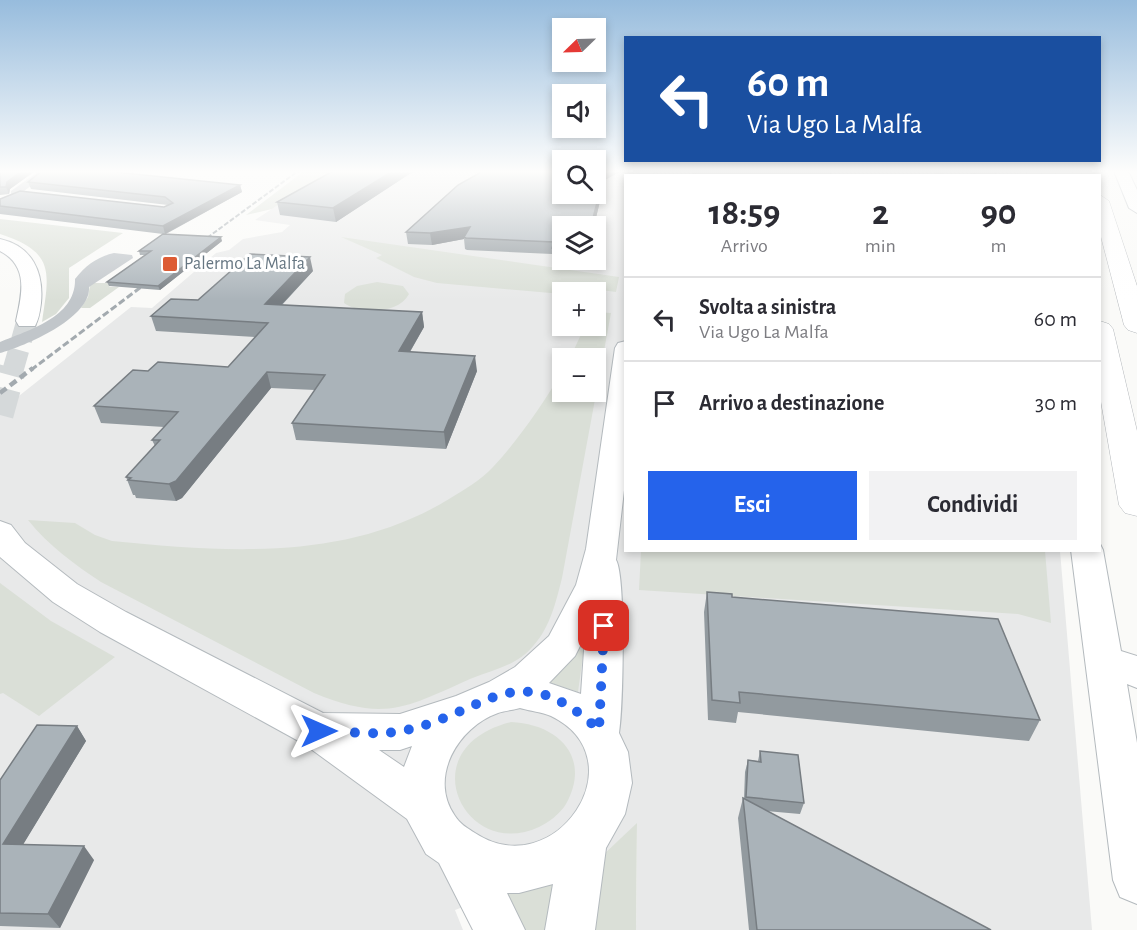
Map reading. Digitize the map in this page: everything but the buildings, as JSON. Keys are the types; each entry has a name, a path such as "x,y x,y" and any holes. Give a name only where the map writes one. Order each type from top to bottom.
{"highway":[{"path":"1104,214 1137,325"},
{"path":"1101,334 1137,505"}],"street":[{"path":"0,244 26,263 32,273 33,285 27,321"},
{"path":"0,348 70,312 80,300 84,284"},
{"path":"0,336 19,339"},
{"path":"319,731 400,732 458,713 530,678 562,646 593,585 602,549 624,365"},
{"path":"0,532 13,551 65,593 123,627 319,731 423,806 439,832 457,851 501,930"},
{"path":"599,730 605,604 602,549"},
{"path":"1089,552 1121,666 1137,880"},
{"path":"457,851 488,866 519,869 551,862 572,850 584,839 602,817 610,790 611,758 599,730 577,710 537,693 503,693"},
{"path":"423,806 424,769 443,730 458,713"},
{"path":"570,930 584,839"}],"shaded area":[{"path":"264,214 624,214 624,552 1060,552 1092,930 636,930 637,824 605,853 455,910 463,930 0,930 0,411 131,307 152,308 216,253 229,250 243,239 282,232 290,225 255,220"},
{"path":"0,219 123,233 69,268 69,298 56,314 42,322 47,277 45,266 31,248 0,234"},
{"path":"341,237 552,267 552,270 570,270 619,277 616,292 606,291 606,282 552,282 552,293 437,283 414,277 376,258 382,255"},
{"path":"377,282 403,286 409,294 397,306 388,309 369,311 344,303 345,294 357,286"},
{"path":"113,283 109,287 119,287 90,308 81,308 88,297 90,285"},
{"path":"606,313 611,313 605,348 575,348 580,336 606,336"},
{"path":"552,387 552,402 595,402 562,578 548,622 540,638 520,658 428,698 394,708 359,707 314,693 101,582 62,554 28,520 75,523 95,535 112,541 198,548 285,548 327,543 369,534 410,519 472,485 503,456"},
{"path":"641,552 1045,552 1051,623 1018,614 639,590"},
{"path":"0,583 51,621 115,657 39,716 3,693 0,694"},
{"path":"587,627 578,692 545,681"},
{"path":"511,722 528,724 556,736 566,746 575,772 573,787 566,804 557,814 539,827 512,834 489,829 470,816 459,797 455,776 462,754 480,735"},
{"path":"637,823 636,930 592,930 605,853"},
{"path":"559,882 549,930 525,930 504,891"}],"tunnel":[{"path":"13,370 27,321"},
{"path":"0,415 13,368"}],"railway":[{"path":"196,246 239,214"},
{"path":"31,370 153,278"},
{"path":"0,393 33,368"}],"place":[{"name":"Palermo La Malfa","path":"170,264"}],"route":[{"path":"319,731 400,732 458,713 487,698 503,693 520,692 537,693 553,698 577,710 599,730 604,626"}]}
